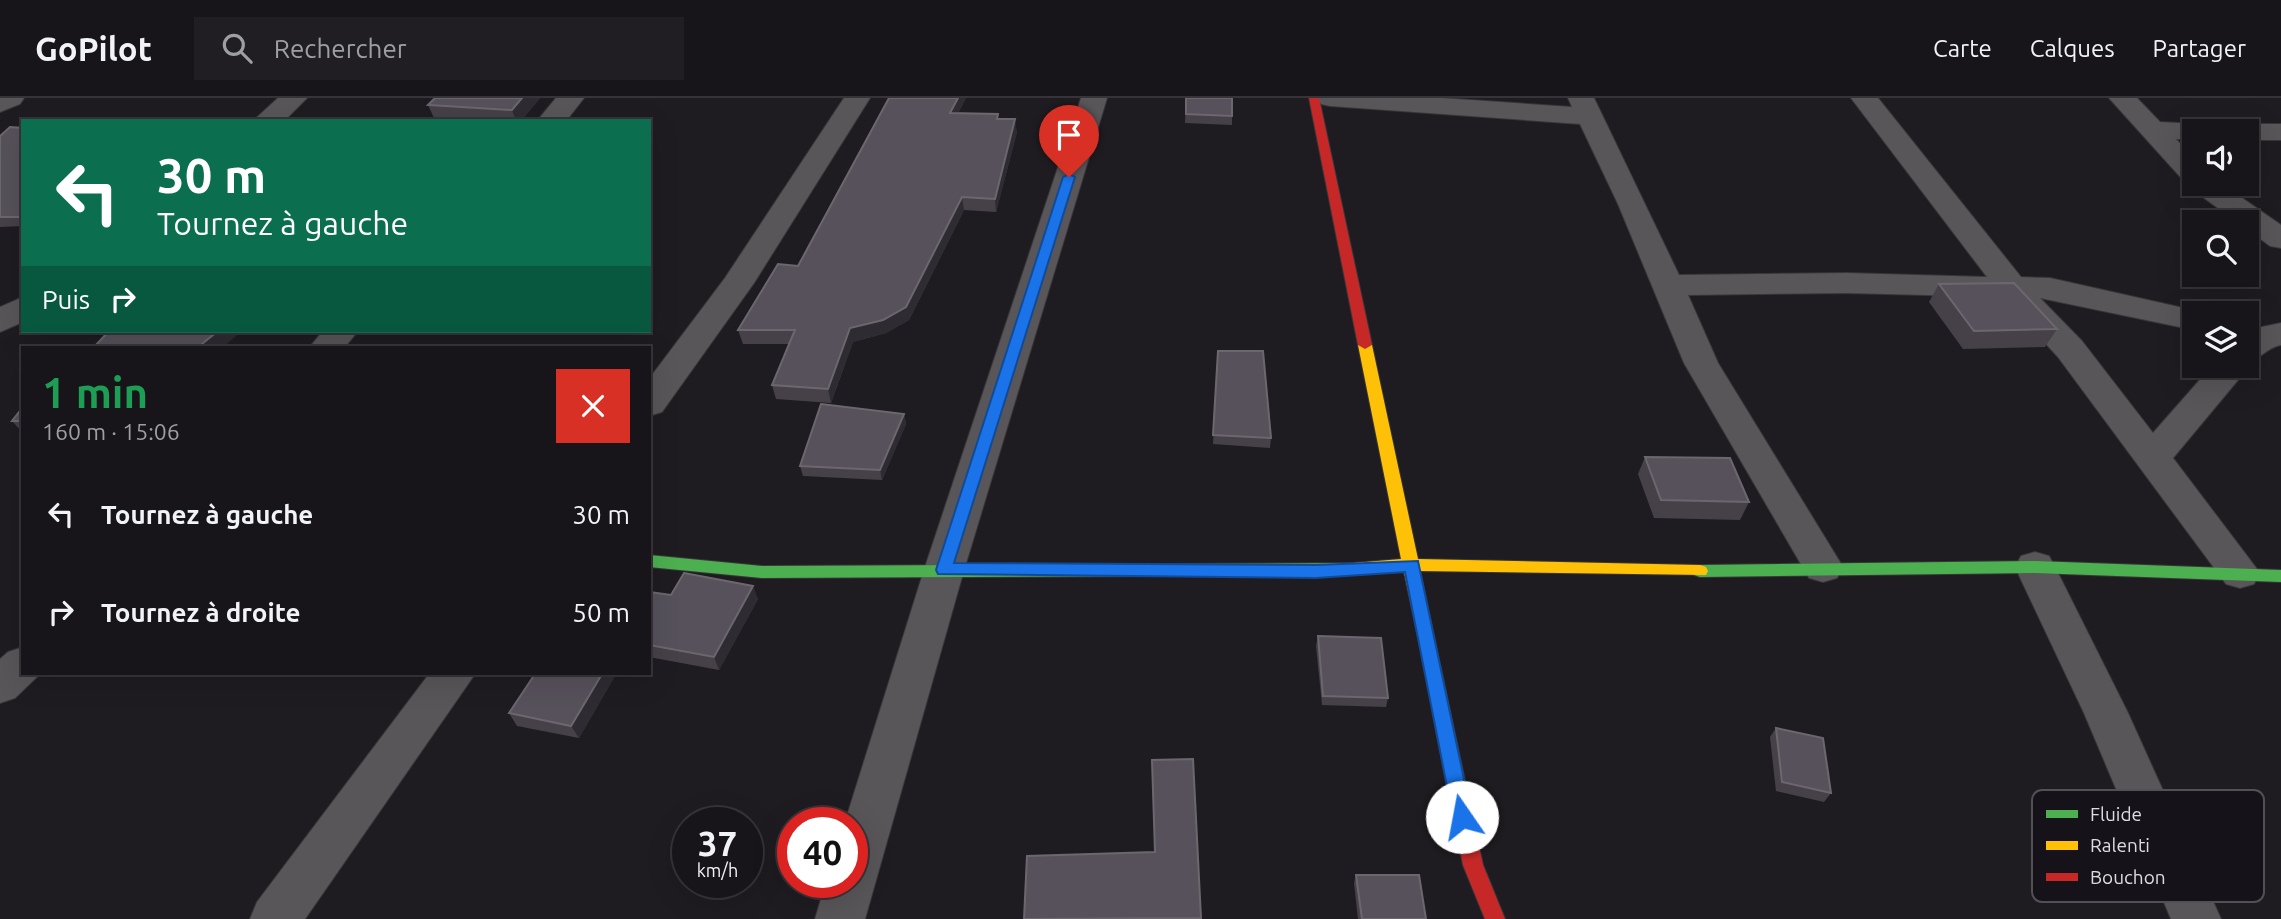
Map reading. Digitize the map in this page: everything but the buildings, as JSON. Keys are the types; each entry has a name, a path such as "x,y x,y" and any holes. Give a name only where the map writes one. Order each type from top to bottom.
{"street":[{"path":"0,104 11,98"},
{"path":"269,119 295,98"},
{"path":"553,119 571,98"},
{"path":"651,401 738,283 857,98"},
{"path":"868,827 944,570 1094,98"},
{"path":"1314,98 1473,864 1495,919"},
{"path":"1330,98 1587,107 1633,204 1701,363 1722,403 1823,567"},
{"path":"1864,98 2011,286 2070,349 2240,573"},
{"path":"2122,98 2182,162"},
{"path":"2152,130 2182,131"},
{"path":"2259,132 2281,132"},
{"path":"2220,196 2281,239"},
{"path":"1666,285 1847,283 2011,286 2072,291 2182,317"},
{"path":"0,323 21,308"},
{"path":"2259,330 2281,333"},
{"path":"2259,341 2264,337 2281,333"},
{"path":"2153,457 2221,378"},
{"path":"651,561 762,572 871,573 944,570 1316,571 1412,565 1713,571 1823,567 2035,567 2281,576"},
{"path":"2035,567 2106,713 2140,790"},
{"path":"0,685 21,666"},
{"path":"275,919 452,675"},
{"path":"840,919 847,898"},
{"path":"2189,902 2196,919"}],"traffic: fast":[{"path":"651,561 762,572 1353,569"},
{"path":"1700,571 2035,567 2281,576"}],"traffic: slow":[{"path":"1365,345 1444,725"},
{"path":"1353,569 1412,565 1700,571"}],"traffic: jam":[{"path":"1314,98 1365,345"},
{"path":"1444,725 1473,865 1495,919"}],"route":[{"path":"1069,177 944,570 1316,571 1412,565 1462,817"}]}
